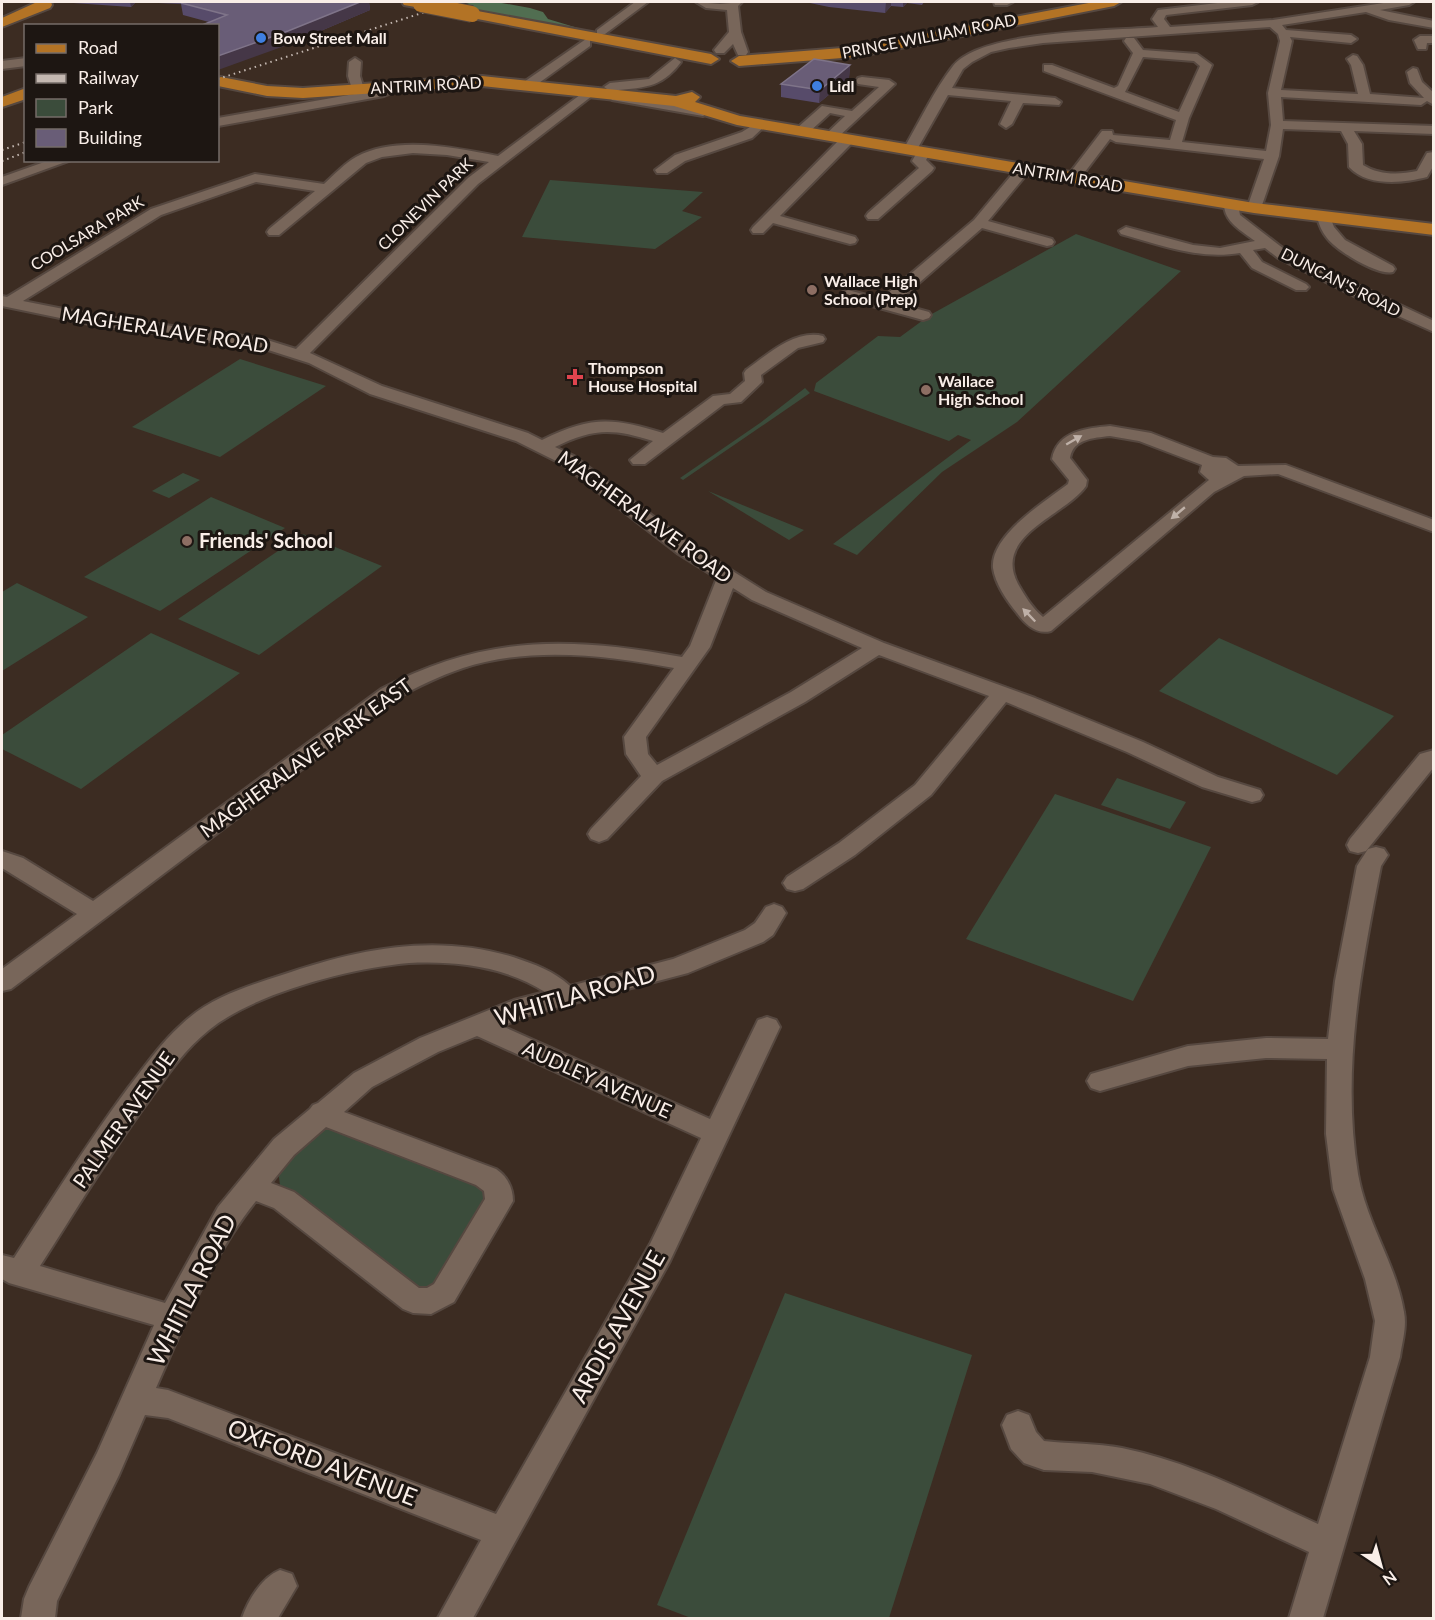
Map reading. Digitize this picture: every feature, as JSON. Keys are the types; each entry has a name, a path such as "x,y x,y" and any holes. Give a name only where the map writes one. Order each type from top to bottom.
{"main road":[{"name":"PRINCE WILLIAM ROAD","path":"739,57 815,56 855,52 1114,2"},
{"path":"2,23 47,3"},
{"path":"415,3 657,49 739,57"},
{"path":"2,31 18,35"},
{"path":"714,55 708,73 739,57"},
{"name":"ANTRIM ROAD","path":"220,82 285,92 356,83 383,90 441,82 482,81 633,97 680,95 704,110 761,124 1254,208 1434,230"},
{"path":"2,102 24,94"}],"street":[{"path":"601,32 642,2"},
{"path":"702,2 716,7 735,27"},
{"path":"1167,31 1158,19 1162,12 1252,2"},
{"path":"950,156 880,216 927,168 920,161 917,151 944,91 958,67 968,58 985,50 1006,44 1043,39 1273,23 1409,2"},
{"path":"716,7 734,3 739,57"},
{"path":"1366,8 1389,17 1434,25"},
{"path":"1254,208 1272,156 1277,125 1274,93 1286,41 1283,33 1273,23"},
{"path":"714,55 728,43 735,27"},
{"path":"1201,29 1212,38"},
{"path":"1283,33 1351,39"},
{"path":"1122,34 1139,53 1197,58 1206,65 1183,118 1175,144"},
{"path":"1422,46 1420,40 1434,39"},
{"path":"528,85 586,43"},
{"path":"1116,93 1123,88 1139,53"},
{"path":"1353,59 1357,65 1365,99"},
{"path":"2,65 24,62"},
{"path":"355,62 356,83"},
{"path":"601,94 611,87 649,84 665,75 675,62"},
{"path":"1048,68 1183,118"},
{"path":"336,71 356,83"},
{"path":"1414,77 1427,101"},
{"path":"831,136 889,84 862,81"},
{"path":"219,122 383,90"},
{"path":"944,91 1055,102"},
{"path":"1274,93 1427,101"},
{"path":"601,94 620,99 680,95"},
{"name":"CLONEVIN PARK","path":"299,355 426,225 473,181 499,160 601,94"},
{"path":"1006,124 1018,99"},
{"path":"802,131 826,110 847,113"},
{"path":"662,170 680,158 747,135 761,124"},
{"path":"1277,125 1434,130"},
{"path":"1345,128 1355,144 1356,167 1364,173 1408,178 1422,174 1432,156"},
{"path":"1073,178 1112,136 1272,156"},
{"path":"758,230 848,139"},
{"path":"274,232 361,160 372,155 416,148 499,160"},
{"path":"2,182 59,162"},
{"path":"884,304 979,223 1024,169"},
{"name":"COOLSARA PARK","path":"5,302 156,212 255,178 327,188"},
{"name":"DUNCAN'S ROAD","path":"1231,204 1235,218 1284,255 1338,283 1434,327"},
{"path":"1324,217 1328,231 1348,249 1388,269"},
{"path":"770,218 849,241"},
{"path":"979,223 1047,242"},
{"path":"1126,231 1192,249 1220,252 1267,243"},
{"path":"1245,249 1257,265 1301,287"},
{"path":"848,295 923,315"},
{"name":"MAGHERALAVE ROAD","path":"5,302 94,320 256,342 299,355 376,390 502,430 543,446 578,467 667,537 727,578 793,612 1135,747 1162,769 1206,787 1252,795"},
{"path":"639,460 719,400 735,398 754,382 752,373 793,344 808,338"},
{"path":"543,446 565,434 591,425 606,424 625,426 666,440"},
{"path":"1231,475 1220,462 1211,462 1151,439 1109,431 1082,435 1066,443 1060,459 1078,480 1077,486 1025,528 1007,546 1003,560 1003,574 1030,618 1044,627 1208,488 1231,475 1280,469 1434,526"},
{"path":"654,776 639,759 634,748 635,737 705,638 718,595 727,578"},
{"path":"599,834 654,776 798,697 877,647"},
{"name":"MAGHERALAVE PARK EAST","path":"2,982 388,694 432,670 483,655 549,650 589,651 688,665"},
{"path":"795,883 857,842 922,790 1002,693"},
{"path":"1306,1618 1385,1357 1390,1317 1378,1271 1359,1229 1344,1176 1338,1089 1338,1049 1354,938 1369,866 1367,850 1398,794 1428,759 1434,757"},
{"path":"2,859 15,864 94,913"},
{"name":"WHITLA ROAD","path":"38,1618 41,1599 138,1400 172,1318 228,1215 284,1147 322,1112 363,1080 429,1045 478,1024 564,995 679,967 754,936 764,929 774,913"},
{"name":"PALMER AVENUE","path":"10,1270 168,1055 211,1014 277,986 335,966 368,958 412,953 453,954 489,960 538,976 559,989 564,995"},
{"name":"AUDLEY AVENUE","path":"478,1024 718,1134"},
{"name":"ARDIS AVENUE","path":"455,1618 660,1252 767,1027"},
{"path":"1100,1081 1188,1056 1266,1048 1338,1049"},
{"path":"251,1187 284,1200 413,1300 430,1301 444,1293 499,1200 499,1189 496,1184 486,1177 331,1118 322,1112"},
{"path":"10,1270 172,1318"},
{"name":"OXFORD AVENUE","path":"138,1400 168,1404 504,1533"},
{"path":"1018,1425 1021,1439 1031,1452 1047,1458 1087,1457 1148,1468 1194,1484 1327,1544"},
{"path":"259,1618 280,1586"}],"green space":[{"path":"473,2 496,2 530,8 543,12 548,19 591,32 458,6"},
{"path":"550,180 703,192 682,211 702,217 655,249 522,237"},
{"path":"1076,234 1181,271 1017,422 942,472 857,555 833,544 971,440 958,435 949,441 814,391 816,383 878,336 900,337 930,315"},
{"path":"240,359 326,386 220,457 132,427"},
{"path":"805,388 810,393 683,480 680,478 760,423"},
{"path":"183,473 200,480 169,498 152,491"},
{"path":"708,491 804,530 789,540"},
{"path":"211,497 285,528 160,611 84,577"},
{"path":"303,534 382,566 259,655 178,619"},
{"path":"17,583 88,617 2,671 2,592"},
{"path":"151,633 240,673 81,789 2,749 2,735"},
{"path":"1219,638 1394,716 1337,775 1159,691"},
{"path":"1117,778 1186,802 1170,829 1101,805"},
{"path":"1055,794 1211,847 1133,1001 966,939"},
{"path":"325,1126 481,1184 486,1203 439,1285 422,1294 281,1193 278,1170"},
{"path":"785,1293 972,1355 889,1618 691,1618 657,1605"}],"building":[{"name":"Bow Street Mall","path":"360,2 219,56 219,24 205,24 227,15 181,3"},
{"path":"814,59 850,65 820,90 781,84"}],"railway":[{"path":"219,79 456,2"},
{"path":"2,150 24,143"},
{"path":"2,161 24,153"}],"place":[{"name":"Bow Street Mall","path":"261,38"},
{"name":"Lidl","path":"817,86"},
{"name":"Wallace High School (Prep)","path":"812,290"},
{"name":"Thompson House Hospital","path":"575,377"},
{"name":"Wallace High School","path":"926,390"},
{"name":"Friends' School","path":"187,541"}]}
